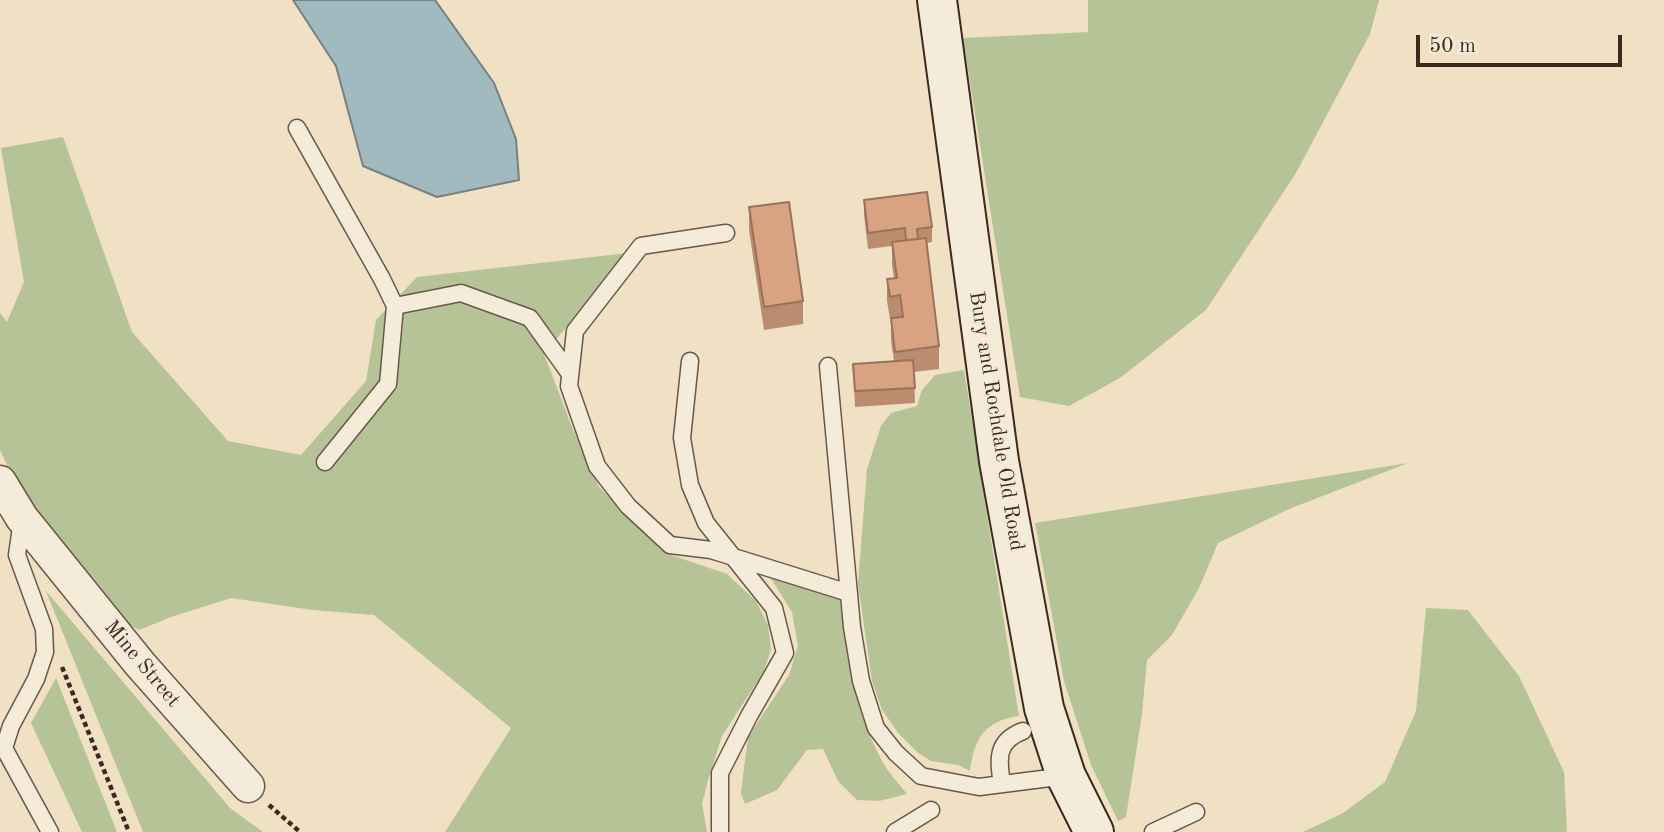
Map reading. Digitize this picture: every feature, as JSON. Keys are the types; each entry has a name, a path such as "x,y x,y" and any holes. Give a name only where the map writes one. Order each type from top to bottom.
{"main road":[{"name":"Bury and Rochdale Old Road","path":"937,0 999,461 1044,708 1066,776 1094,832"}],"street":[{"name":"Mine Street","path":"0,482 22,518 140,664 248,786"}],"lane":[{"path":"297,128 395,306 388,384 325,462"},
{"path":"726,233 640,246 575,331 569,386 597,466 628,506 670,545 711,550 849,593"},
{"path":"395,306 461,293 530,318 570,374"},
{"path":"690,362 682,439 690,485 706,523 774,608 785,653 720,773 720,832"},
{"path":"828,366 849,593 861,681 876,728 896,753 921,776 979,787 1066,776"},
{"path":"22,518 17,555 44,629 45,652 36,678 10,726 4,748 5,760 50,832"},
{"path":"1002,784 999,765 1003,744 1023,731"},
{"path":"895,832 931,810"},
{"path":"1153,832 1196,812"}],"path":[{"path":"45,652 57,653 129,832"},
{"path":"248,786 300,832"}],"green space":[{"path":"1088,0 1379,0 1370,34 1296,173 1206,310 1120,378 1069,406 1020,397 963,38 1088,32"},
{"path":"63,137 132,332 228,441 301,455 366,381 376,320 417,277 628,253 544,354 599,487 671,555 727,574 756,601 768,625 771,650 763,673 722,736 709,777 702,804 707,832 445,832 511,728 374,615 313,610 231,598 139,630 116,617 23,499 0,450 0,313 7,322 24,282 1,148"},
{"path":"964,370 1019,716 998,722 983,733 978,740 970,771 958,765 931,761 917,752 899,734 882,710 872,681 858,584 867,469 881,426 891,413 917,406 922,390 935,375"},
{"path":"1408,463 1289,509 1218,543 1199,588 1172,635 1147,660 1142,714 1126,817 1118,821 1091,765 1064,681 1035,523"},
{"path":"770,577 840,595 852,679 864,720 883,763 907,794 879,801 857,800 838,781 823,749 807,750 777,790 745,804 741,793 748,737 789,675 798,646 792,612"},
{"path":"46,591 230,808 263,832 143,832"},
{"path":"1426,608 1468,610 1519,676 1564,772 1567,832 1303,832 1343,813 1385,782 1416,711"},
{"path":"56,678 117,832 82,832 31,723"}],"water":[{"path":"293,0 435,0 494,83 516,139 519,180 437,197 363,166 336,66"}],"building":[{"path":"927,192 932,227 917,229 918,239 906,240 905,228 868,233 864,200"},
{"path":"789,202 803,301 764,307 749,207"},
{"path":"926,238 939,346 895,352 891,318 903,317 900,295 890,297 887,279 897,278 892,242"},
{"path":"913,360 915,388 855,391 853,364"}]}
